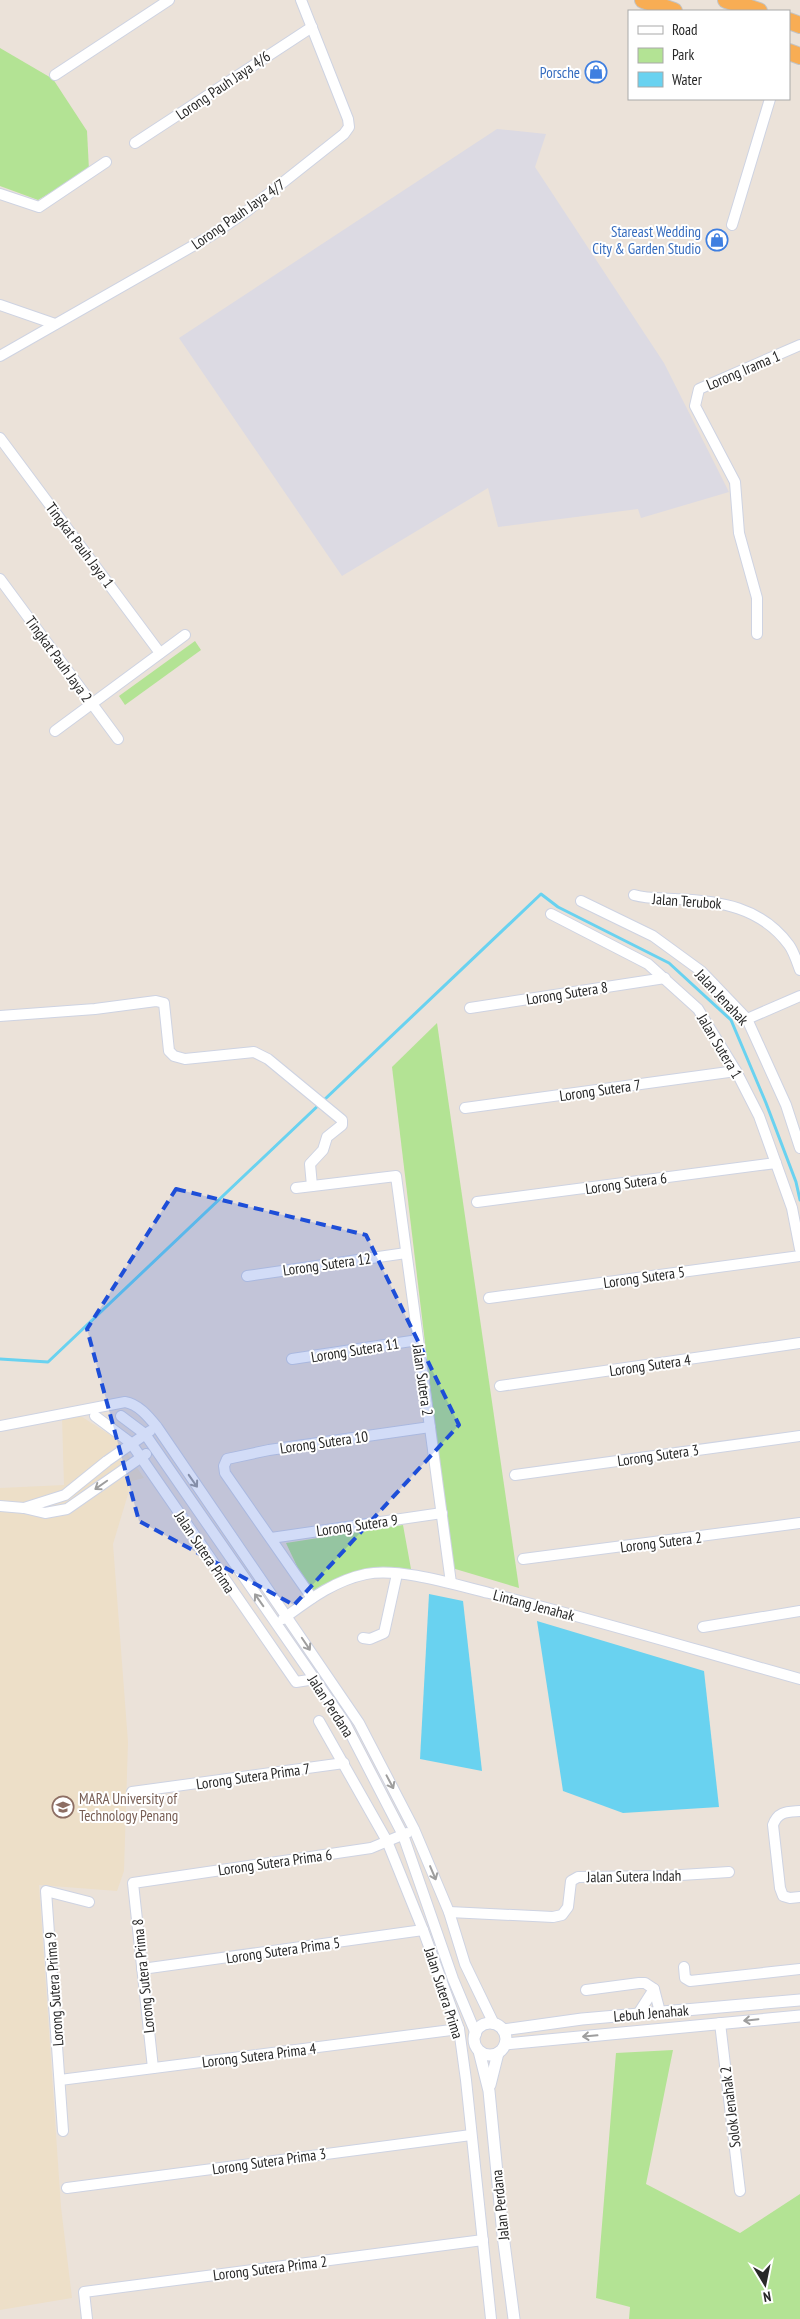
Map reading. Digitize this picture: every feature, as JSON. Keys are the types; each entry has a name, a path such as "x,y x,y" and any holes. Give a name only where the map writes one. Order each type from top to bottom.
{"highway":[{"path":"643,0 671,10"},
{"path":"726,0 756,10"}],"street":[{"path":"55,75 169,0"},
{"name":"Lorong Pauh Jaya 4/7","path":"0,356 212,235 247,211 344,134 349,127 348,119 301,0"},
{"name":"Lorong Pauh Jaya 4/6","path":"135,144 312,26"},
{"path":"732,225 770,100"},
{"path":"0,194 39,207 106,162"},
{"path":"0,305 55,324"},
{"name":"Lorong Irama 1","path":"757,634 757,598 739,533 736,514 735,482 695,406 699,389 800,345"},
{"name":"Tingkat Pauh Jaya 1","path":"0,438 160,653"},
{"name":"Tingkat Pauh Jaya 2","path":"0,579 118,739"},
{"path":"54,731 185,635"},
{"name":"Jalan Terubok","path":"634,895 651,898 707,901 742,909 780,935 790,946 800,970"},
{"name":"Jalan Jenahak","path":"581,901 653,936 701,971 747,1019 786,1105 800,1148"},
{"name":"Jalan Sutera 1","path":"551,914 648,964 698,1009 736,1071 759,1116 792,1208 800,1249"},
{"name":"Lorong Sutera 8","path":"470,1008 665,978"},
{"path":"747,1019 800,996"},
{"path":"0,1016 95,1009 156,1001 164,1003 169,1051 174,1056 184,1059 254,1052 268,1059 342,1120 342,1125 327,1137 323,1150 310,1164 312,1186 296,1188"},
{"name":"Lorong Sutera 7","path":"465,1108 736,1071"},
{"name":"Lorong Sutera 6","path":"477,1202 776,1163"},
{"name":"Jalan Sutera 2","path":"312,1186 396,1176 451,1583"},
{"name":"Lorong Sutera 12","path":"247,1276 406,1253"},
{"name":"Lorong Sutera 5","path":"489,1298 800,1256"},
{"name":"Lorong Sutera 11","path":"292,1359 418,1340"},
{"name":"Lorong Sutera 4","path":"500,1386 800,1343"},
{"name":"Jalan Perdana","path":"0,1426 125,1402 132,1403 157,1427 359,1723 414,1828 449,1912 465,1964 498,2027"},
{"name":"Jalan Sutera Prima","path":"95,1416 131,1443 296,1682 315,1680"},
{"name":"Jalan Perdana","path":"121,1416 144,1434 345,1723 403,1835 453,1979 476,2034"},
{"name":"Lorong Sutera 10","path":"271,1538 225,1473 224,1466 227,1459 238,1455 430,1426"},
{"path":"24,1508 65,1495 131,1443 157,1427"},
{"name":"Lorong Sutera 3","path":"515,1474 800,1436"},
{"path":"0,1506 24,1508 44,1513 67,1509 166,1441"},
{"name":"Lorong Sutera 9","path":"271,1538 442,1513"},
{"name":"Lorong Sutera 2","path":"522,1559 800,1523"},
{"path":"271,1538 312,1598"},
{"name":"Lintang Jenahak","path":"276,1624 336,1583 367,1574 397,1574 451,1583 530,1603 800,1679"},
{"path":"363,1638 370,1639 384,1633 397,1574"},
{"path":"703,1627 800,1611"},
{"name":"Jalan Sutera Prima","path":"319,1721 387,1841 423,1930 458,2030 472,2135 491,2319"},
{"name":"Lorong Sutera Prima 7","path":"132,1792 344,1763"},
{"path":"800,1811 782,1813 775,1818 772,1825 783,1896 790,1898 800,1897"},
{"name":"Lorong Sutera Prima 6","path":"133,1884 371,1848 403,1835 414,1828"},
{"name":"Jalan Sutera Indah","path":"449,1912 553,1917 562,1915 568,1907 571,1881 578,1877 665,1876 728,1872"},
{"name":"Lorong Sutera Prima 8","path":"133,1884 153,2068"},
{"name":"Lorong Sutera Prima 9","path":"62,2132 46,1891 89,1902"},
{"name":"Lorong Sutera Prima 5","path":"142,1969 423,1930"},
{"path":"684,1967 685,1978 690,1981 800,1969"},
{"path":"586,1990 639,1983 654,1989"},
{"path":"654,1989 660,2012"},
{"path":"638,2014 654,1989"},
{"name":"Lebuh Jenahak","path":"498,2027 800,2000"},
{"name":"Lebuh Jenahak","path":"502,2048 800,2016"},
{"name":"Solok Jenahak 2","path":"720,2024 740,2191"},
{"path":"484,2025 498,2027 505,2036 502,2048 490,2055 480,2051 475,2043 476,2034 484,2025"},
{"name":"Lorong Sutera Prima 4","path":"60,2080 458,2030"},
{"name":"Jalan Perdana","path":"489,2091 493,2067 502,2048"},
{"name":"Jalan Perdana","path":"480,2051 489,2091 503,2235 514,2319"},
{"name":"Lorong Sutera Prima 3","path":"67,2188 472,2135"},
{"name":"Lorong Sutera Prima 2","path":"87,2319 84,2292 483,2240"}],"highlighted area":[{"path":"176,1189 366,1235 459,1425 294,1605 139,1521 87,1329"}],"shaded area":[{"path":"497,129 546,134 535,167 664,363 729,492 641,518 638,509 498,527 488,488 342,576 179,338"},
{"name":"MARA University of Technology Penang","path":"79,1415 118,1440 144,1478 132,1481 113,1544 128,1742 124,1871 117,1891 39,1885 61,2207 72,2298 0,2310 0,1488 64,1485 62,1418"}],"green space":[{"path":"0,48 53,79 87,131 89,170 38,200 0,186"},
{"path":"195,641 201,650 125,705 119,696"},
{"path":"437,1023 519,1588 452,1568 392,1067"},
{"path":"403,1525 411,1569 367,1574 312,1598 286,1543"},
{"path":"673,2050 646,2184 740,2233 800,2194 800,2319 629,2319 630,2307 596,2298 616,2053"}],"water":[{"path":"429,1594 463,1601 482,1771 420,1759"},
{"path":"537,1621 704,1671 719,1807 623,1813 563,1791"}],"waterway":[{"path":"0,1359 48,1362 541,894 558,907 669,963 731,1020 766,1103 796,1182 800,1200"}],"place":[{"name":"Porsche","path":"596,72"},
{"name":"Stareast Wedding City & Garden Studio","path":"717,240"},
{"name":"MARA University of Technology Penang","path":"63,1807"}]}
